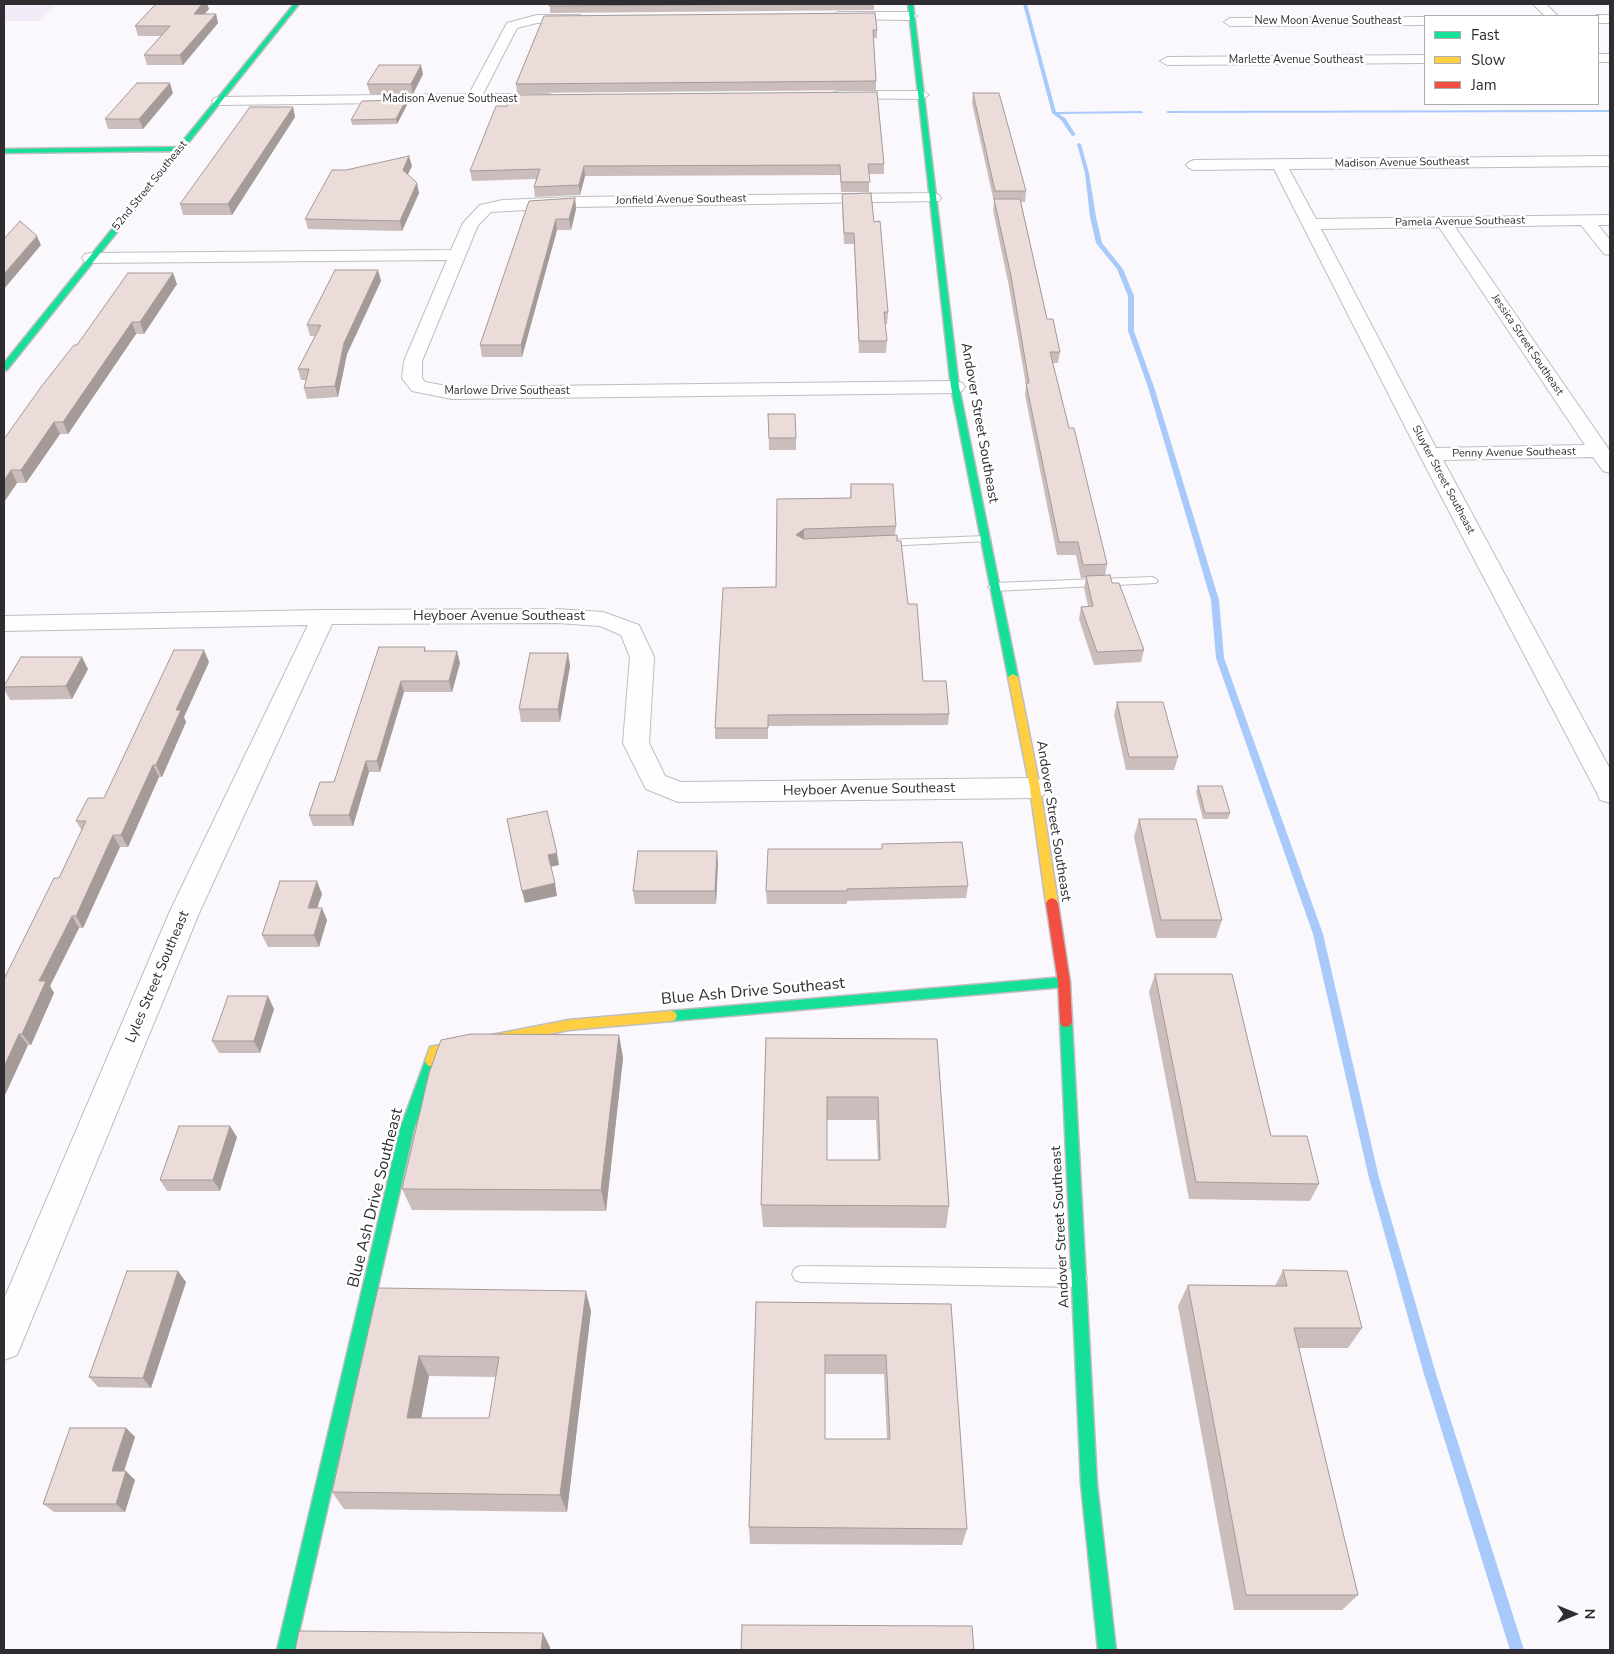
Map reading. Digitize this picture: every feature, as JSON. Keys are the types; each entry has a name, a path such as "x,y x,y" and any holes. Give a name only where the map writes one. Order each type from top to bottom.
{"street":[{"name":"52nd Street Southeast","path":"4,368 296,4"},
{"path":"1539,4 1551,15"},
{"path":"824,16 911,10"},
{"name":"Andover Street Southeast","path":"911,10 955,386 1034,788 1064,982 1089,1484 1107,1650"},
{"path":"1223,10 1252,60"},
{"path":"1331,10 1368,60"},
{"path":"474,99 512,26 537,19 590,18"},
{"name":"New Moon Avenue Southeast","path":"1230,22 1424,21"},
{"name":"Marlette Avenue Southeast","path":"1167,61 1424,59"},
{"path":"822,96 922,95"},
{"name":"Madison Avenue Southeast","path":"219,101 564,98"},
{"path":"4,151 180,150"},
{"name":"Madison Avenue Southeast","path":"1194,165 1610,161"},
{"name":"Sluyter Street Southeast","path":"1279,164 1429,454 1610,793"},
{"name":"Jonfield Avenue Southeast","path":"457,255 471,223 478,215 486,208 503,205 603,201 933,198"},
{"path":"1585,220 1610,250"},
{"name":"Pamela Avenue Southeast","path":"1310,224 1610,220"},
{"name":"Jessica Street Southeast","path":"1444,223 1605,459"},
{"path":"91,258 457,255"},
{"name":"Marlowe Drive Southeast","path":"457,255 413,361 412,378 419,387 452,393 955,386"},
{"name":"Penny Avenue Southeast","path":"1429,454 1605,459"},
{"name":"Heyboer Avenue Southeast","path":"4,623 324,617 557,616 603,619 631,630 642,657 636,742 655,782 678,792 1034,788"},
{"name":"Lyles Street Southeast","path":"4,1342 186,911 324,617"},
{"name":"Blue Ash Drive Southeast","path":"286,1650 407,1129 435,1051 569,1025 1064,982"}],"lane":[{"path":"870,543 985,539"},
{"path":"994,587 1152,582"},
{"path":"801,1274 1079,1278"}],"shaded area":[{"path":"4,4 57,4 40,21 4,21"}],"building":[{"path":"156,4 202,4 194,14 216,14 180,55 144,55 170,26 135,26"},
{"path":"550,4 817,4 549,6"},
{"path":"875,13 877,30 873,30 876,81 516,84 544,16"},
{"path":"379,65 421,65 411,84 367,84"},
{"path":"137,83 170,83 139,119 105,119"},
{"path":"877,92 884,164 868,164 870,182 841,182 840,165 584,166 579,185 534,187 540,169 470,171 496,106 507,106 511,95"},
{"path":"973,93 999,93 1026,191 995,191"},
{"path":"406,100 396,119 351,120 362,101"},
{"path":"250,107 293,107 228,204 180,204"},
{"path":"409,156 403,170 417,183 400,221 305,219 332,170 346,170"},
{"path":"871,193 874,222 880,221 888,312 884,312 887,341 859,341 854,233 844,233 842,194"},
{"path":"575,198 569,219 556,219 521,345 480,345 529,201"},
{"path":"994,199 1020,199 1047,319 1053,319 1060,352 1050,352 1069,428 1074,428 1107,564 1083,565 1078,542 1059,542 1026,383 1029,383 1011,276"},
{"path":"20,221 37,236 4,274 4,239"},
{"path":"335,270 378,270 344,343 335,386 304,388 309,369 298,369 321,325 307,325"},
{"path":"128,273 173,273 140,322 132,322 63,422 54,422 21,470 11,470 4,481 4,439 41,387 74,345 77,345"},
{"path":"768,414 795,414 796,438 769,438"},
{"path":"851,484 893,484 896,526 804,529 796,535 804,539 897,535 897,541 901,541 908,604 917,604 923,681 946,681 949,714 768,715 768,728 715,728 723,588 776,587 777,499 851,498"},
{"path":"1110,575 1112,583 1119,583 1144,650 1097,652 1081,607 1093,606 1086,576"},
{"path":"379,647 425,647 424,651 457,651 449,681 401,681 377,761 366,761 349,815 309,815 320,782 334,782"},
{"path":"174,650 204,650 176,710 181,710 156,765 153,765 121,835 113,835 76,916 72,916 39,981 46,981 22,1034 19,1034 4,1067 4,979 54,878 59,878 86,821 76,821 88,798 104,798"},
{"path":"530,653 568,653 558,709 519,709"},
{"path":"21,657 82,657 66,686 4,687"},
{"path":"1117,702 1163,702 1178,757 1129,757"},
{"path":"1198,786 1222,786 1230,813 1205,813"},
{"path":"547,811 557,853 548,855 555,883 522,891 507,819"},
{"path":"1139,819 1196,819 1222,920 1161,920"},
{"path":"962,842 968,886 847,889 847,891 766,891 768,849 882,849 882,844"},
{"path":"638,851 717,851 715,891 633,891"},
{"path":"280,881 317,881 308,908 322,908 314,935 262,935"},
{"path":"1155,974 1232,974 1271,1136 1307,1136 1319,1184 1196,1182"},
{"path":"228,996 268,996 254,1041 212,1041"},
{"path":"471,1034 619,1035 601,1190 402,1189 429,1073 441,1040"},
{"path":"766,1038 937,1039 949,1206 761,1205","holes":["827,1097 878,1097 880,1160 827,1160"]},
{"path":"179,1126 230,1126 213,1180 160,1180"},
{"path":"1283,1270 1347,1271 1362,1328 1294,1328 1358,1595 1246,1595 1188,1285 1287,1286"},
{"path":"127,1271 178,1271 143,1378 89,1377"},
{"path":"378,1288 586,1291 560,1495 332,1492","holes":["419,1356 499,1357 489,1418 407,1418"]},
{"path":"756,1302 951,1304 967,1529 749,1527","holes":["825,1355 886,1355 890,1439 825,1439"]},
{"path":"70,1428 126,1428 112,1471 126,1471 116,1504 43,1504"},
{"path":"742,1625 972,1626 974,1650 741,1650"},
{"path":"299,1631 543,1633 541,1650 295,1650"}],"waterway":[{"path":"1025,4 1054,113"},
{"path":"1168,112 1610,111"},
{"path":"1054,113 1141,112"},
{"path":"1054,113 1063,119 1074,135"},
{"path":"1079,144 1087,173 1093,217 1099,243 1120,269 1131,296 1131,331 1151,387 1215,600 1220,658 1318,934 1374,1178 1430,1374 1517,1650"}],"traffic: fast":[{"path":"4,368 296,4"},
{"path":"910,4 955,387 1013,677"},
{"path":"4,151 180,149"},
{"path":"671,1016 1064,982"},
{"path":"1066,1022 1089,1484 1107,1650"},
{"path":"286,1650 407,1129 432,1061"}],"traffic: slow":[{"path":"1013,677 1035,788 1052,903"},
{"path":"432,1061 435,1051 569,1025 671,1016"}],"traffic: jam":[{"path":"1052,903 1064,982 1066,1022"}]}
